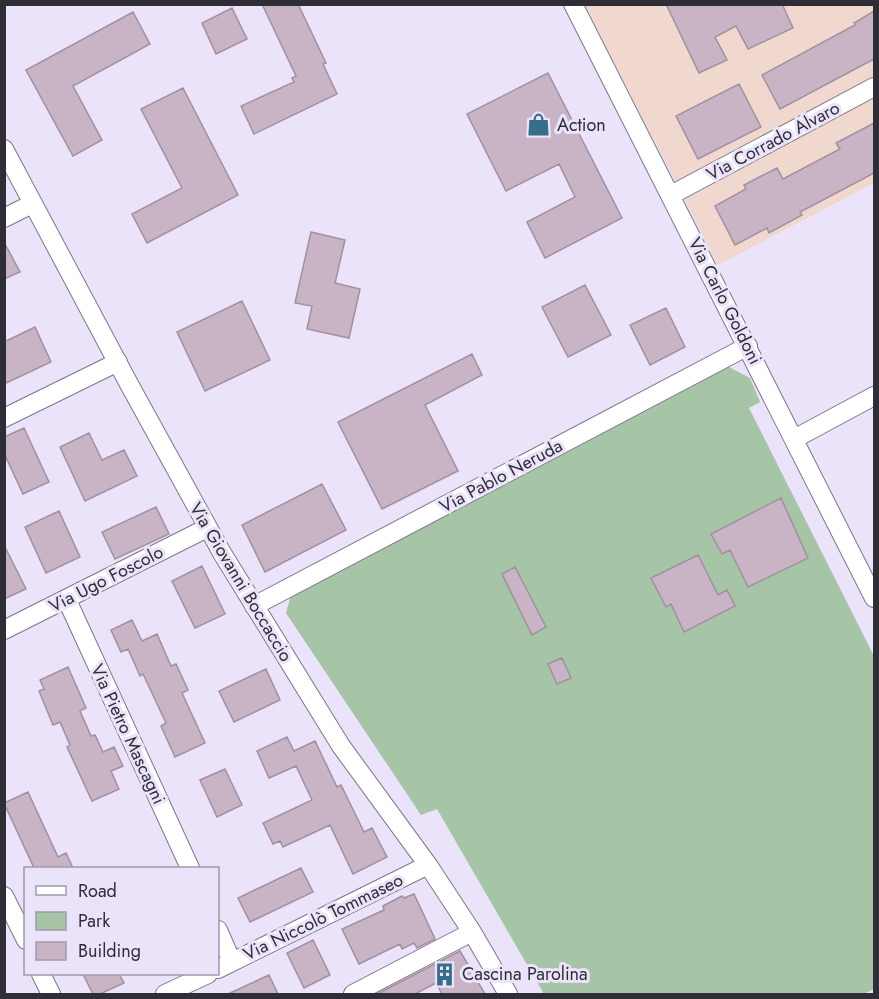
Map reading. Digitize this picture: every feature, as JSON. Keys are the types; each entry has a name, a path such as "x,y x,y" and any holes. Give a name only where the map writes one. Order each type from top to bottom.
{"street":[{"name":"Via Carlo Goldoni","path":"573,4 874,598"},
{"name":"Via Corrado Alvaro","path":"671,195 874,87"},
{"name":"Via Giovanni Boccaccio","path":"4,150 207,528 341,746 428,865 472,932 508,994"},
{"path":"4,218 32,204"},
{"name":"Via Pablo Neruda","path":"254,606 748,346"},
{"path":"4,418 118,362"},
{"path":"795,439 874,396"},
{"name":"Via Ugo Foscolo","path":"4,630 207,528"},
{"name":"Via Pietro Mascagni","path":"67,600 190,867"},
{"name":"Via Niccolò Tommaseo","path":"225,965 428,865"},
{"path":"4,896 24,936"},
{"path":"353,994 472,932"},
{"path":"219,935 225,965"},
{"path":"42,975 51,994"},
{"path":"165,994 206,975"}],"shaded area":[{"path":"585,5 874,5 874,183 718,265"}],"green space":[{"path":"727,366 750,378 760,402 749,408 874,656 874,989 864,994 544,994 437,809 421,815 286,613 291,595"}],"building":[{"path":"262,4 298,4 326,63 323,64 337,94 254,134 241,106 294,82 292,78 296,76"},
{"path":"666,4 782,4 793,28 748,49 736,26 715,37 727,60 699,73"},
{"path":"232,8 247,39 216,54 202,23"},
{"path":"874,11 874,59 780,109 762,75 855,25 854,23"},
{"path":"133,12 150,44 73,86 102,140 73,156 26,70"},
{"path":"548,73 622,218 545,258 527,222 575,197 559,164 506,191 467,114"},
{"path":"739,84 761,127 698,159 676,116"},
{"path":"183,88 238,195 147,243 132,214 182,188 141,109"},
{"path":"874,123 874,173 800,212 802,215 769,233 767,228 735,245 715,206 746,189 744,185 777,168 783,179 840,149 836,143"},
{"path":"311,232 345,240 335,283 360,289 349,338 307,329 312,306 295,303"},
{"path":"4,242 20,272 4,279"},
{"path":"585,285 611,335 568,357 542,307"},
{"path":"242,301 270,360 205,391 177,332"},
{"path":"666,308 685,347 650,365 630,325"},
{"path":"35,327 51,362 4,384 4,342"},
{"path":"472,354 482,375 425,405 458,471 382,509 338,422"},
{"path":"24,428 49,482 23,494 4,453 4,437"},
{"path":"89,433 102,460 124,450 137,476 85,501 60,447"},
{"path":"322,484 346,530 265,572 242,525"},
{"path":"781,498 808,558 748,587 730,550 722,554 711,534"},
{"path":"156,507 169,534 115,559 102,532"},
{"path":"59,511 80,557 46,573 25,527"},
{"path":"4,545 26,589 4,599"},
{"path":"698,555 718,595 727,590 735,606 684,632 671,604 666,607 651,578"},
{"path":"202,566 225,614 195,628 172,581"},
{"path":"515,567 546,627 532,635 502,574"},
{"path":"132,620 142,641 157,634 171,666 176,664 188,690 182,693 205,743 175,757 161,726 166,723 143,674 140,676 128,649 121,652 111,630"},
{"path":"562,658 571,678 557,684 548,664"},
{"path":"68,667 86,708 80,711 91,736 95,735 103,752 114,747 123,766 111,771 119,789 92,801 67,747 70,745 60,722 53,725 39,691 44,689 40,680"},
{"path":"266,669 280,700 234,722 219,691"},
{"path":"287,737 294,751 315,741 337,787 341,785 364,832 372,828 387,857 353,874 330,825 283,847 280,841 273,844 263,823 312,800 296,766 269,778 257,751"},
{"path":"225,769 242,805 217,817 200,780"},
{"path":"28,792 58,857 66,853 73,867 34,867 4,803"},
{"path":"301,868 313,892 250,922 238,898"},
{"path":"414,894 435,939 417,948 414,943 402,949 400,944 359,964 342,929 384,910 383,906 402,896 404,898"},
{"path":"313,940 330,975 304,988 287,953"},
{"name":"Cascina Parolina","path":"460,951 485,994 442,994 436,983 415,994 377,994"},
{"path":"84,975 120,975 124,983 100,994 93,994"},
{"path":"269,975 278,994 228,994"}],"place":[{"name":"Action","path":"539,125"},
{"name":"Cascina Parolina","path":"444,974"}]}
